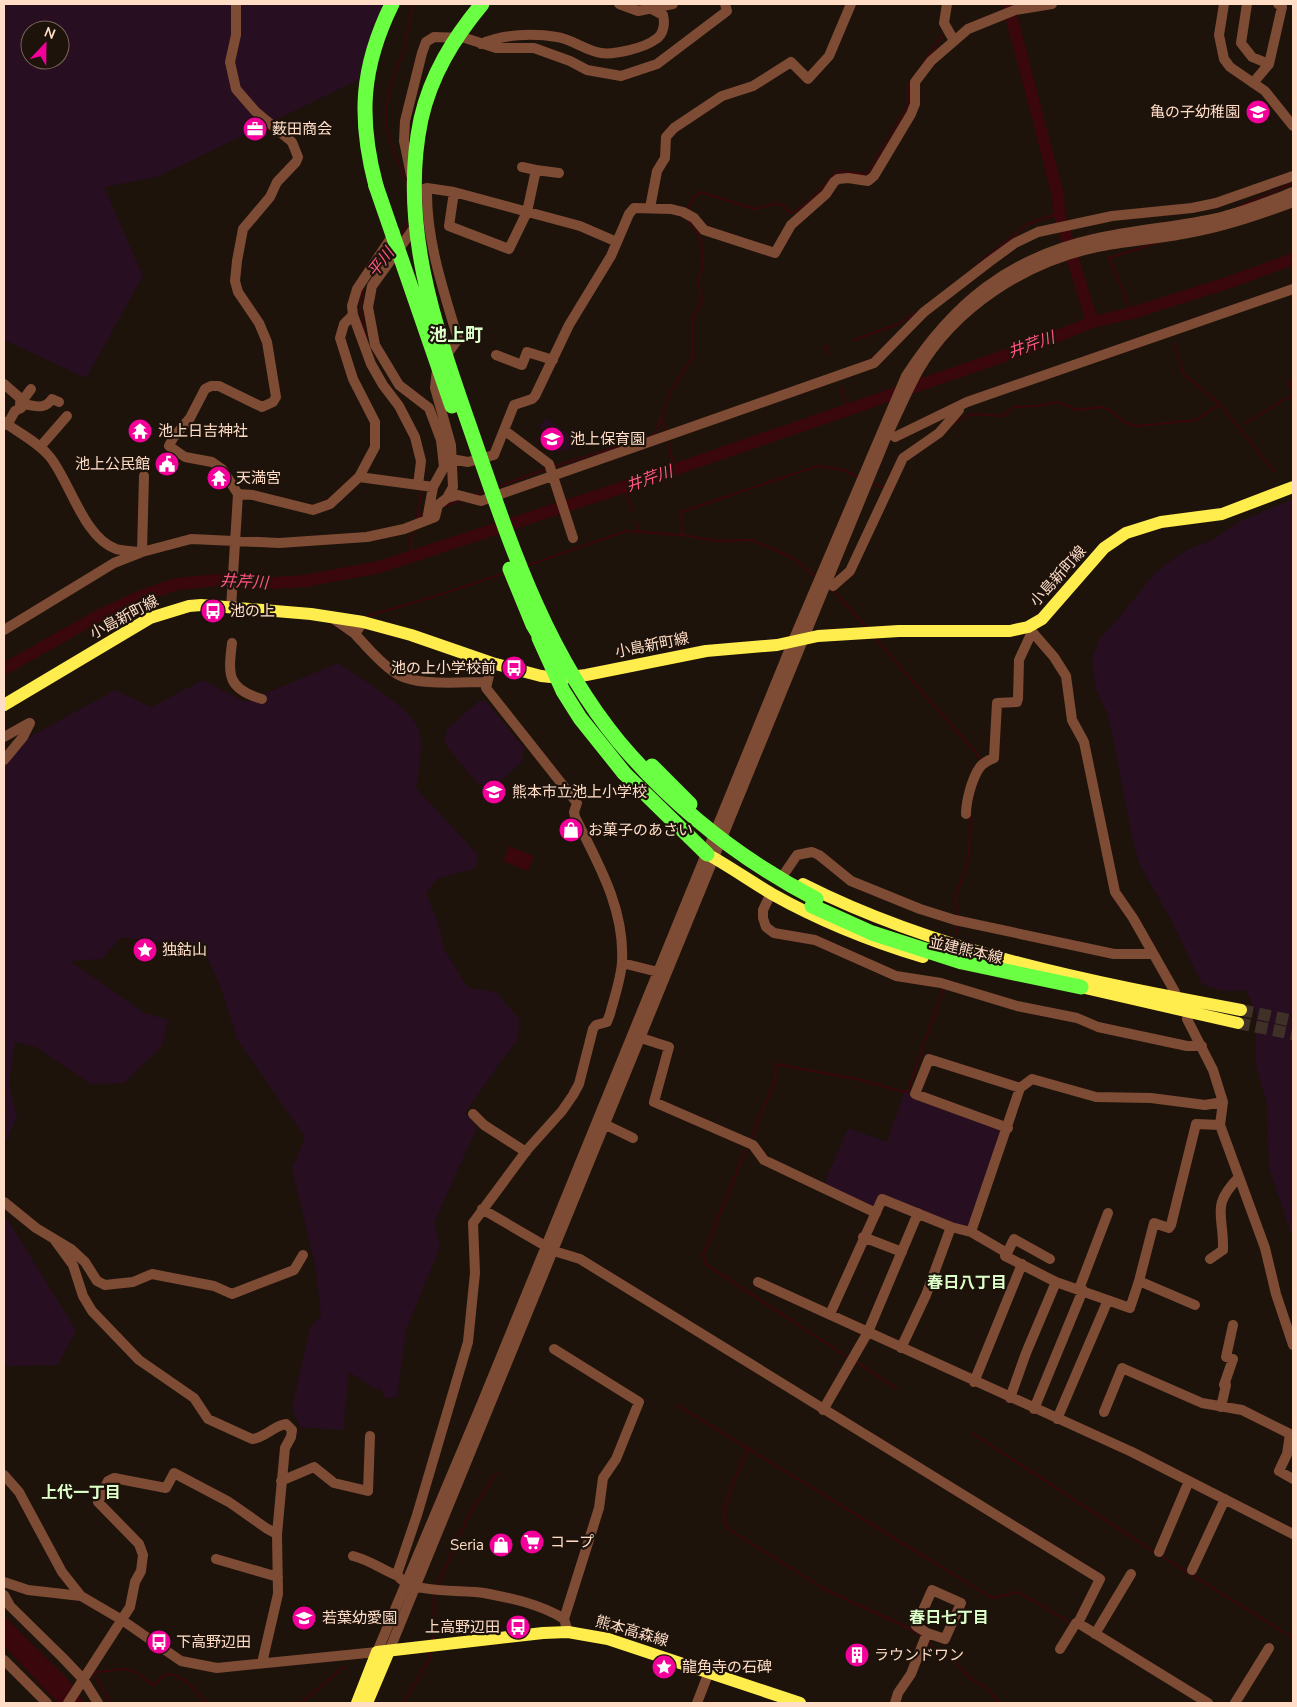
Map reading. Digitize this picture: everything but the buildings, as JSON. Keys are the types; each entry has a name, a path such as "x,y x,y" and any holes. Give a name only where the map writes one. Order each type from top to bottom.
{"highway":[{"path":"392,4 373,50 367,72 364,120 376,186 400,261 520,596 599,715 658,784 730,846 814,903 872,933 962,962 1081,986"},
{"path":"482,4 450,46 437,69 420,122 415,182 416,228 422,274 434,323 563,691 624,773 711,856"},
{"path":"538,623 612,719 652,766 722,831"},
{"path":"814,903 903,937 969,954 1016,963"}],"main road":[{"name":"小島新町線","path":"4,705 150,618 189,606 231,606 363,622 411,635 492,664 541,676 561,678 586,675 706,651 777,645 798,640 877,632 1030,630 1042,619 1104,548 1126,533 1160,522 1222,514 1293,487"},
{"name":"並建熊本線","path":"711,856 771,893 863,938 913,954 975,970 1081,986 1239,1016 1016,963 864,912 784,874 749,853 722,831"},
{"name":"熊本高森線","path":"383,1651 543,1633 568,1632 608,1639 800,1703"},
{"path":"357,1703 383,1651"},
{"path":"367,1703 383,1651"}],"street":[{"path":"231,606 238,494 222,469 212,462 185,457 169,446 190,418 205,389 211,386 219,386 262,407 273,402 276,397 267,342 259,323 238,292 235,281 243,228 270,197 277,182 296,162 298,157 292,142 255,111 236,88 230,62 236,36 236,4"},
{"path":"619,4 638,11 650,6 673,4"},
{"path":"447,498 453,487 450,459 451,445 435,388 437,369 458,339 433,250 427,204 423,189 409,172 404,141 405,121 426,42 434,37 445,36 465,38 496,48 534,48 570,61 587,70 621,76 657,64 727,11 725,4"},
{"path":"650,208 657,171 665,158 666,137 674,128 722,96 754,86 791,62 808,79 829,56 851,4"},
{"path":"947,4 944,23 954,39"},
{"path":"450,459 468,462 494,456 514,405 536,396 569,325 612,256 629,214 634,208 683,212 694,218 704,230 775,253 791,225 826,194 834,182 838,179 848,178 868,181 874,176 915,104 915,82 931,61 954,39 968,29 1015,10 1052,4"},
{"path":"1224,4 1219,35 1224,59 1230,67 1265,90 1293,126"},
{"path":"1247,4 1241,43 1252,57 1269,64"},
{"path":"1253,83 1269,64 1282,7 1278,4"},
{"path":"482,44 504,36 558,37 600,53 621,52 657,39 665,23 663,15 650,6"},
{"path":"522,167 559,173"},
{"path":"454,192 449,226 509,249 527,212 536,170"},
{"path":"4,630 114,563 142,552 191,539 279,543 367,537 435,518 438,505 447,498 458,495 480,501 874,363 924,312 989,262 1015,244 1038,232 1112,216 1192,208 1216,203 1293,176"},
{"path":"423,189 454,192 580,226 617,242"},
{"path":"423,189 418,223 372,286 368,307 375,345 399,385 428,408 441,440 444,467 425,486"},
{"path":"601,1122 641,1038 711,856 798,640 885,440 906,376 959,308 1006,272 1095,243 1224,217 1293,192"},
{"path":"1095,243 1216,227 1293,202"},
{"path":"405,241 394,232 357,289 352,306 353,315 371,364 404,414 415,437 430,502 427,520"},
{"path":"885,440 967,402 1293,289"},
{"path":"238,494 253,495 301,509 313,510 330,504 359,477 375,447 375,422 353,379 340,338 344,324 353,315"},
{"path":"496,355 522,365 527,352 553,360"},
{"path":"4,384 20,398 21,408 15,411 6,423 40,447 62,473 75,502 100,538 117,550 142,552"},
{"path":"20,404 31,389"},
{"path":"20,404 41,408 48,405 52,399 59,402"},
{"path":"824,579 833,586 836,585 855,562 903,458 939,433 952,416 967,402"},
{"path":"40,447 67,416"},
{"path":"504,430 552,475 573,538"},
{"path":"142,552 144,476"},
{"path":"359,477 425,486"},
{"path":"331,617 355,634 394,673 408,679 439,682 486,682"},
{"path":"355,634 363,622"},
{"path":"966,814 967,800 978,770 994,758 997,703 1017,702 1019,660 1030,630 1054,657 1066,676 1072,720 1084,742 1115,892 1175,992"},
{"path":"232,643 229,668 233,684 245,695 262,699"},
{"path":"4,1474 19,1492 62,1572 81,1596 122,1620 181,1661 217,1668 383,1651 407,1581 468,1342 475,1273 473,1223 526,1152 562,1112 579,1084 593,1029 596,1025 607,1022 610,1014 622,963 612,892 593,849 575,818 574,812 577,803 486,688 492,664"},
{"path":"4,737 30,723 23,737 4,760"},
{"path":"784,874 797,855 812,852 820,855 851,881 920,909 955,920 1023,933 1087,950 1114,954 1153,954"},
{"path":"407,1581 486,1405 601,1122 658,972 700,884"},
{"path":"771,893 763,910 763,918 766,927 774,933 815,940 896,976 940,983 1017,1006 1077,1018 1098,1027 1187,1046 1202,1046"},
{"path":"622,963 658,972"},
{"path":"1187,1019 1202,1046 1222,1102 1220,1125 1265,1248 1276,1294 1293,1345"},
{"path":"641,1038 669,1047 654,1102 753,1145 764,1160 876,1213"},
{"path":"1008,1128 916,1094 929,1059 1020,1088"},
{"path":"971,1232 1008,1128 1020,1088 1032,1079 1096,1097 1151,1098 1205,1105 1222,1102"},
{"path":"473,1114 484,1125 526,1152"},
{"path":"601,1122 633,1138"},
{"path":"830,1314 863,1237 882,1199 918,1214 971,1232 1006,1253 1005,1256 1056,1282 1130,1308 1154,1223 1169,1228 1171,1225 1196,1124 1220,1125"},
{"path":"1210,1259 1223,1250 1220,1202 1225,1192 1239,1176"},
{"path":"4,1202 86,1262 98,1281 105,1285 133,1282 152,1274 214,1286 232,1294 294,1270 303,1255"},
{"path":"482,1209 550,1248 580,1259 1100,1579 1078,1624 1076,1623 1060,1649"},
{"path":"1034,1409 1081,1290 1108,1213"},
{"path":"823,1410 868,1332 918,1214"},
{"path":"901,1348 926,1294 951,1226"},
{"path":"863,1237 902,1252"},
{"path":"54,1238 73,1265 83,1296 92,1311 139,1360 194,1398 208,1419 252,1439 280,1425 286,1424 292,1430 292,1437 285,1448 281,1481 277,1534 278,1594 262,1663"},
{"path":"1006,1253 1014,1239 1050,1258"},
{"path":"974,1382 1022,1264"},
{"path":"1139,1281 1195,1305"},
{"path":"758,1282 1057,1420 1132,1452 1293,1534"},
{"path":"1010,1398 1026,1353 1056,1282"},
{"path":"1057,1420 1108,1300"},
{"path":"1221,1407 1226,1385 1224,1385 1232,1360 1226,1358 1233,1325"},
{"path":"554,1349 639,1402 616,1459 603,1478 599,1508 564,1618 568,1632"},
{"path":"1104,1412 1122,1368 1189,1398 1221,1407 1242,1410 1290,1434 1286,1454 1279,1470 1293,1479"},
{"path":"281,1481 314,1467 334,1483 368,1491 370,1436"},
{"path":"68,1703 130,1606 134,1582 141,1571 143,1555 139,1544 98,1502 108,1481 114,1478 166,1488 174,1473 229,1502 277,1534"},
{"path":"1159,1552 1189,1481"},
{"path":"1192,1570 1224,1499"},
{"path":"353,1556 369,1560 380,1569 431,1589 482,1592 551,1611 564,1618"},
{"path":"216,1559 278,1578"},
{"path":"1095,1634 1132,1574"},
{"path":"4,1582 28,1590 81,1596"},
{"path":"932,1590 961,1603 945,1639 927,1633 916,1626 932,1590"},
{"path":"4,1594 10,1606 98,1703"},
{"path":"1078,1624 1208,1703"},
{"path":"895,1703 898,1693 911,1674 927,1633"},
{"path":"1235,1703 1269,1648"},
{"path":"4,1660 47,1703"},
{"path":"697,1703 709,1672"}],"shaded area":[{"path":"4,4 386,4 362,78 157,177 104,187 143,276 86,378 4,340"},
{"path":"546,418 576,439 575,446 568,450 555,452 538,440 542,431 540,425"},
{"path":"1293,499 1293,1238 1269,1168 1267,1104 1256,1065 1256,1012 1246,990 1223,991 1202,984 1171,920 1140,865 1133,841 1108,715 1096,689 1092,659 1100,638 1123,613 1152,576 1166,564 1187,550 1214,539 1237,523"},
{"path":"338,663 393,701 412,718 417,726 421,748 416,788 478,855 475,868 437,879 426,893 438,923 445,951 468,988 496,992 519,1019 518,1040 465,1113 477,1127 434,1223 440,1247 406,1330 397,1397 385,1398 380,1387 377,1390 349,1372 343,1430 300,1427 292,1408 310,1328 321,1315 316,1268 292,1169 305,1137 237,1039 221,988 207,956 186,947 121,937 102,959 70,961 144,1013 168,1020 162,1046 124,1083 91,1084 36,1047 15,1042 9,1085 17,1117 4,1146 4,751 115,690 151,707 203,680 245,702"},
{"path":"479,701 486,701 524,748 522,754 523,761 489,791 485,785 478,784 444,743 447,729"},
{"path":"509,846 534,856 528,871 503,861"},
{"path":"905,1091 1008,1128 971,1232 883,1199 876,1213 823,1187 848,1128 887,1142"},
{"path":"4,1214 76,1330 58,1365 4,1366"},
{"path":"4,1616 67,1678 85,1703 58,1703 4,1646"}],"waterway":[{"name":"平川","path":"408,189 386,129 386,109 390,86 404,49 413,4"},
{"path":"1008,4 1058,195 1059,213 1092,322"},
{"path":"922,65 945,32"},
{"path":"687,210 694,197 701,192 754,209 779,203 791,213 810,200 837,171 864,174 869,171 908,106 908,85 911,81"},
{"path":"1238,207 1293,183"},
{"path":"972,269 1028,224 1059,213"},
{"path":"553,467 654,435 672,389 692,358 692,321 702,299 698,283 703,263 701,240 685,217"},
{"name":"平川","path":"401,235 409,220"},
{"path":"1132,313 1109,258 1156,243"},
{"name":"井芹川","path":"4,669 100,615 141,596 177,584 228,579 256,584 305,581 379,567 615,490 1036,345 1092,322 1132,313 1233,281 1293,259"},
{"name":"平川","path":"363,288 362,314 367,339"},
{"path":"854,340 898,324 917,312"},
{"path":"1174,344 1184,375 1220,404"},
{"path":"828,353 825,347 829,346"},
{"path":"1293,380 1289,383 1293,391"},
{"path":"841,387 848,409"},
{"path":"1246,423 1293,394"},
{"path":"954,423 970,414 1002,416 1014,407 1037,406 1058,402 1077,410 1101,407 1110,410 1125,423 1138,426 1196,420 1220,404 1274,472"},
{"path":"661,417 665,430"},
{"path":"668,443 675,469"},
{"path":"682,535 681,512 817,466 840,469 859,477"},
{"path":"497,487 546,469"},
{"path":"872,483 884,488"},
{"path":"624,487 633,512"},
{"name":"平川","path":"417,517 422,489"},
{"path":"475,495 485,491"},
{"path":"445,506 462,500"},
{"name":"平川","path":"417,517 424,514"},
{"path":"637,522 640,532"},
{"path":"411,557 411,539 414,529"},
{"path":"526,566 626,531 682,535 716,541 752,540 793,558 816,577"},
{"path":"364,617 505,573"},
{"path":"832,589 867,628"},
{"path":"875,638 982,760"},
{"path":"959,918 955,899 968,861 971,811"},
{"path":"956,936 958,925"},
{"path":"750,1141 775,1080 776,1064 861,1080 904,1092 908,1090 943,989"},
{"path":"747,1147 703,1255 705,1264 849,1358"},
{"path":"856,1362 896,1388"},
{"path":"677,1405 992,1598 1018,1592 1071,1623"},
{"path":"972,1433 1156,1553"},
{"path":"748,1448 726,1505 724,1520 727,1527 826,1590 915,1631 921,1637"},
{"path":"437,1586 469,1515 496,1473"},
{"path":"1160,1555 1293,1638"},
{"path":"433,1640 434,1593"},
{"path":"928,1643 941,1656 952,1659 970,1678 985,1687 1000,1703"},
{"path":"403,1703 430,1658 431,1650"},
{"path":"301,1703 345,1666"},
{"path":"111,1703 94,1675 96,1672 124,1669 134,1671 153,1685 165,1675 171,1674 183,1679 208,1703"}],"tunnel":[{"path":"1241,1010 1293,1021"},
{"path":"1238,1023 1293,1034"}],"place":[{"name":"亀の子幼稚園","path":"1258,112"},
{"name":"薮田商会","path":"255,129"},
{"name":"池上日吉神社","path":"140,431"},
{"name":"池上保育園","path":"552,439"},
{"name":"池上公民館","path":"167,464"},
{"name":"天満宮","path":"219,478"},
{"name":"池の上","path":"213,611"},
{"name":"池の上小学校前","path":"514,668"},
{"name":"熊本市立池上小学校","path":"494,792"},
{"name":"お菓子のあさい","path":"571,830"},
{"name":"独鈷山","path":"145,950"},
{"name":"コープ","path":"532,1542"},
{"name":"Seria","path":"501,1545"},
{"name":"若葉幼愛園","path":"304,1618"},
{"name":"上高野辺田","path":"518,1627"},
{"name":"下高野辺田","path":"159,1642"},
{"name":"ラウンドワン","path":"857,1655"},
{"name":"龍角寺の石碑","path":"664,1667"}],"district":[{"name":"池上町","path":"456,335"},
{"name":"春日八丁目","path":"967,1282"},
{"name":"上代一丁目","path":"81,1492"},
{"name":"春日七丁目","path":"949,1617"}]}
